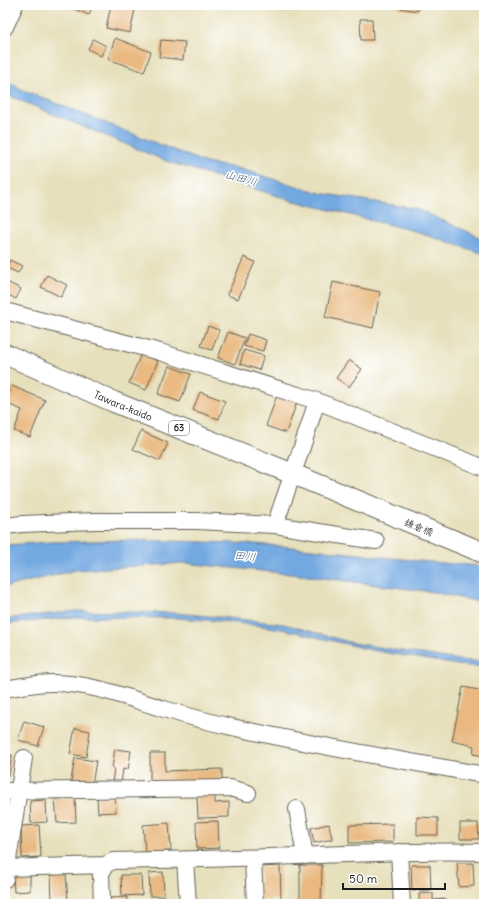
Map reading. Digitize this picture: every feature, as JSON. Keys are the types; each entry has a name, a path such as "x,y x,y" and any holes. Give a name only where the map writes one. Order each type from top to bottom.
{"main road":[{"name":"Tawara-kaido","path":"5,354 114,402 354,500"},
{"name":"鎌倉橋","path":"354,500 484,553"}],"street":[{"path":"5,27 15,5"},
{"path":"5,311 160,352 317,401 484,468"},
{"path":"275,525 317,401"},
{"path":"5,526 95,520 197,521 275,525 376,541"},
{"path":"5,689 53,683 82,686 118,694 196,719 254,732 484,775"},
{"path":"24,758 12,791 6,873 105,865 113,861 253,858 399,852 484,852"},
{"path":"12,791 230,788 248,793"},
{"path":"297,809 305,856"},
{"path":"399,852 402,904"},
{"path":"253,858 255,904"},
{"path":"185,860 188,904"},
{"path":"102,904 101,874 105,865"}],"water":[{"name":"山田川","path":"5,80 23,90 206,163 237,168 320,193 417,209 484,239 484,254 422,233 287,199 166,161 5,94"},
{"name":"田川","path":"132,540 254,544 426,562 484,566 484,603 433,592 300,575 185,563 76,570 5,587 5,545"},
{"path":"76,611 175,613 284,624 353,643 458,660 484,662 484,667 458,665 371,650 287,630 220,621 177,618 77,617 5,624 5,619"}],"building":[{"path":"73,5 93,5 89,15 72,8"},
{"path":"111,5 136,5 130,33 106,28"},
{"path":"399,5 419,5 418,11 398,8"},
{"path":"360,19 372,19 373,40 361,40"},
{"path":"115,38 151,52 144,72 108,59"},
{"path":"93,39 106,46 101,56 88,49"},
{"path":"161,40 185,42 183,60 159,57"},
{"path":"244,257 255,262 238,299 227,295"},
{"path":"10,260 22,266 18,273 7,268"},
{"path":"47,275 67,285 61,297 41,287"},
{"path":"5,281 21,289 16,299 5,293"},
{"path":"333,282 380,292 373,328 325,317"},
{"path":"208,326 219,330 212,350 201,346"},
{"path":"228,332 245,338 235,364 218,358"},
{"path":"248,334 266,340 263,351 244,346"},
{"path":"244,350 264,356 259,370 240,364"},
{"path":"141,354 158,361 146,390 129,383"},
{"path":"349,360 362,369 349,387 336,378"},
{"path":"169,366 191,374 180,402 158,394"},
{"path":"12,386 45,400 30,437 14,431 22,410 5,403"},
{"path":"200,392 225,401 219,419 193,410"},
{"path":"277,395 297,402 286,433 266,426"},
{"path":"141,431 168,443 160,461 133,449"},
{"path":"463,687 484,691 484,756 473,754 474,746 452,741"},
{"path":"24,721 44,727 38,746 18,740"},
{"path":"75,728 90,731 86,757 70,754"},
{"path":"115,749 131,751 128,770 123,769 121,784 112,783 114,768 112,768"},
{"path":"150,753 165,753 165,771 222,769 222,781 150,783"},
{"path":"5,754 12,755 9,775 5,775"},
{"path":"75,758 96,761 92,785 71,781"},
{"path":"197,795 215,795 215,803 229,802 229,817 198,818"},
{"path":"115,796 116,812 98,813 97,797"},
{"path":"75,798 76,822 57,823 55,799"},
{"path":"46,800 47,822 31,823 30,801"},
{"path":"417,817 438,818 438,835 417,835"},
{"path":"218,821 219,848 197,849 196,822"},
{"path":"169,823 171,851 145,852 143,825"},
{"path":"460,823 478,823 479,839 460,839"},
{"path":"329,824 332,839 314,843 311,828"},
{"path":"393,824 393,842 349,843 349,825"},
{"path":"39,825 41,857 22,858 21,826"},
{"path":"457,863 473,863 474,886 459,887"},
{"path":"300,865 322,865 321,904 300,904"},
{"path":"411,865 430,865 431,890 412,891"},
{"path":"280,866 281,899 260,900 259,867"},
{"path":"163,872 164,896 150,896 149,873"},
{"path":"30,874 30,891 14,892 13,875"},
{"path":"66,874 68,901 52,901 51,875"},
{"path":"121,875 141,875 142,895 122,896"},
{"path":"433,893 433,900 445,899 445,904 419,904 419,894"},
{"path":"127,897 127,904 109,904 109,898"},
{"path":"148,900 160,900 160,904 148,904"}]}
